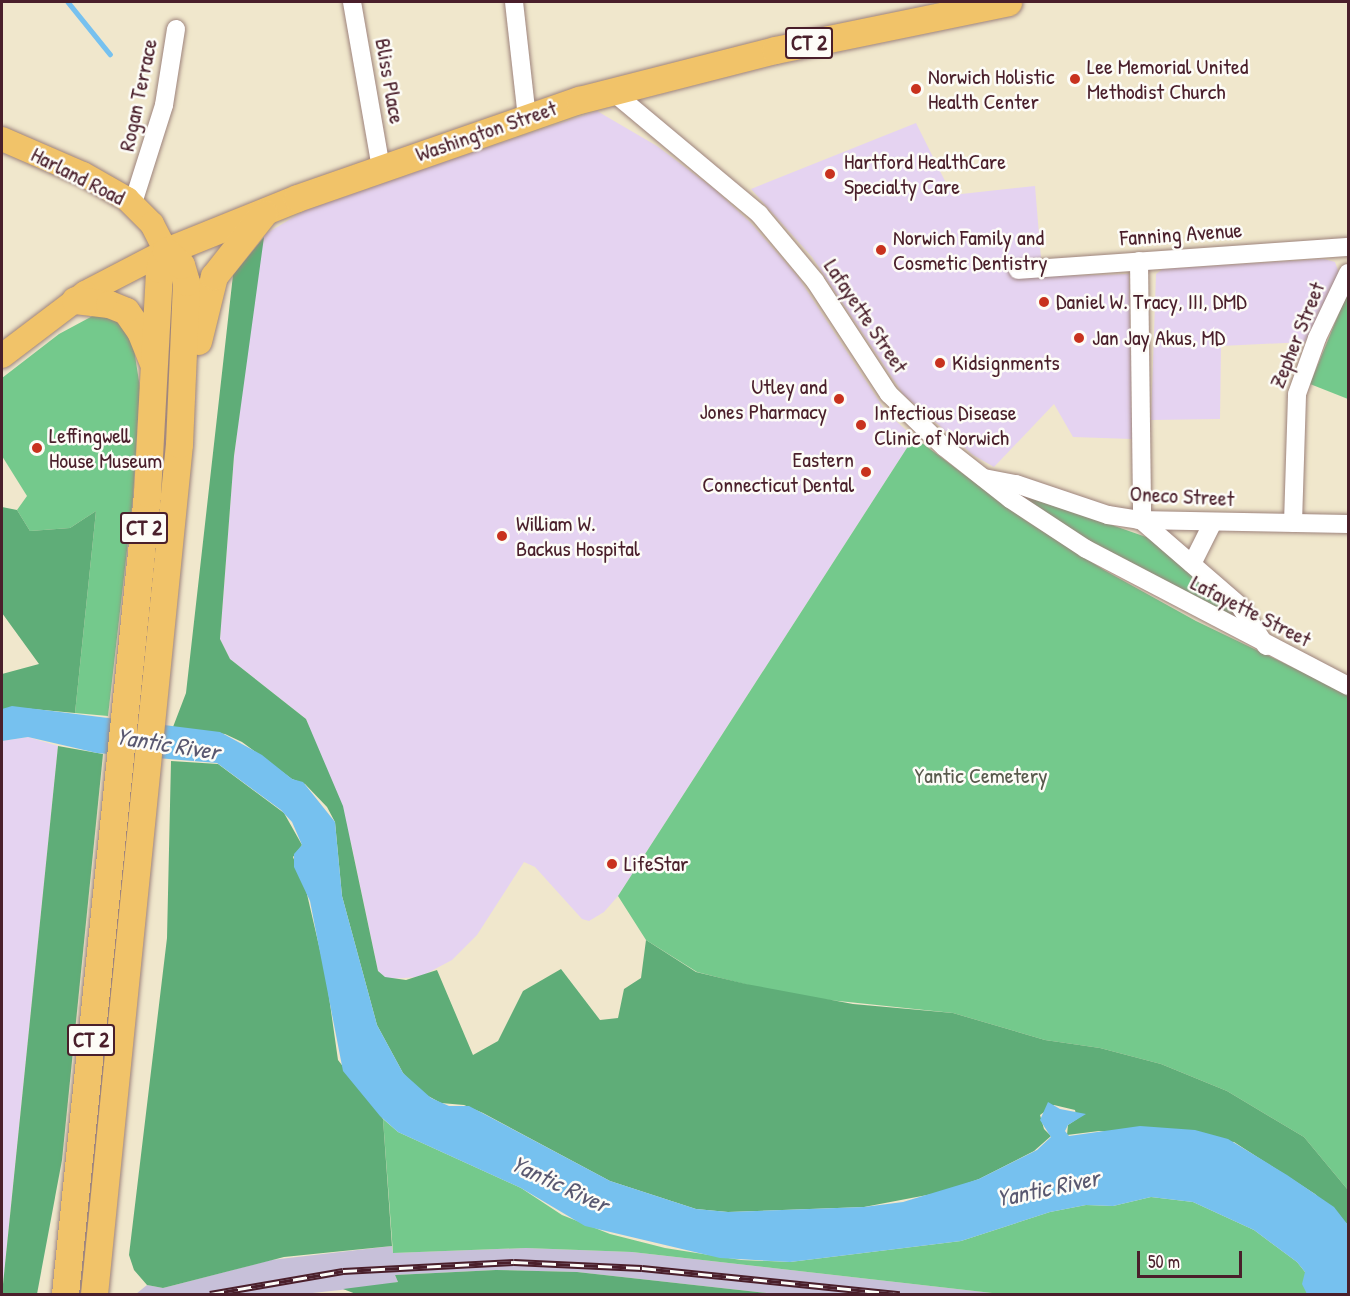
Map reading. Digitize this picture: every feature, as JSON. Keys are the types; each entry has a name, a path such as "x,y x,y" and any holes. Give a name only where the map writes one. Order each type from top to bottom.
{"highway":[{"name":"Washington Street","path":"166,251 268,209 381,168 527,117 612,91 939,9 1008,2"},
{"name":"CT 2","path":"95,1289 179,444 192,416 198,344 210,285 234,246 268,209"},
{"name":"CT 2","path":"66,1294 128,685 156,371 159,269 166,251"},
{"path":"166,251 181,265 186,282 179,444"},
{"path":"75,300 109,304 126,311 140,331 156,371"},
{"path":"53,1294 75,1197"}],"main road":[{"name":"Harland Road","path":"2,139 93,179 133,203 152,224 166,251"},
{"name":"Washington Street","path":"2,356 75,300 166,251"}],"street":[{"name":"Bliss Place","path":"352,2 381,168"},
{"path":"514,2 527,117"},
{"name":"Rogan Terrace","path":"133,203 162,115 176,29"},
{"name":"Lafayette Street","path":"612,91 759,214 815,281 899,406 984,478 1086,549 1266,646 1348,686"},
{"name":"Fanning Avenue","path":"1018,270 1348,247"},
{"path":"1139,261 1142,521 1244,610 1266,646"},
{"name":"Zepher Street","path":"1293,523 1297,394 1317,338 1348,273"},
{"name":"Oneco Street","path":"984,478 1016,484 1108,514 1142,521 1348,524"},
{"path":"1192,564 1213,522"}],"shaded area":[{"name":"William W. Backus Hospital","path":"597,111 657,146 714,189 751,223 798,277 887,413 914,437 618,896 604,912 589,921 582,919 535,867 524,862 477,935 452,960 420,977 387,979 378,971 351,843 306,719 230,659 220,639 234,456 262,236 314,205"},
{"path":"916,123 952,195 1035,186 1041,258 1018,262 1023,277 1129,274 1132,439 1073,437 1054,404 994,467 973,455 903,394 812,257 751,189"},
{"path":"1324,259 1335,262 1339,273 1305,342 1221,346 1220,419 1151,420 1156,274 1163,269"},
{"path":"28,737 58,746 2,1293 2,741"},
{"path":"392,1246 393,1253 526,1248 632,1252 1001,1294 776,1294 577,1272 496,1270 395,1275 398,1282 303,1294 136,1294 147,1285 163,1288 271,1260"}],"green space":[{"path":"264,237 234,456 220,639 230,659 306,719 343,806 378,971 385,977 406,980 437,970 473,1055 498,1041 523,991 561,969 600,1020 618,1018 624,989 641,978 646,940 696,972 746,984 853,1004 953,1013 1045,1040 1100,1048 1161,1064 1227,1091 1304,1137 1348,1190 1348,1225 1315,1194 1234,1142 1099,1131 1067,1135 1068,1125 1077,1119 1075,1110 1054,1105 1040,1115 1044,1129 1051,1136 1034,1151 979,1179 943,1192 864,1207 728,1212 696,1209 610,1181 483,1113 464,1105 441,1103 419,1091 403,1073 377,1025 342,896 335,822 327,807 305,784 292,779 242,742 225,734 173,727 186,693 233,275"},
{"path":"1346,296 1348,297 1348,399 1310,384"},
{"path":"100,312 112,313 132,336 140,388 133,498 108,716 75,713 96,511 70,528 30,531 17,510 27,496 2,456 2,378 59,334"},
{"name":"Yantic Cemetery","path":"914,437 1025,520 1104,570 1196,621 1348,694 1348,1190 1304,1137 1227,1091 1161,1064 1100,1048 1045,1040 953,1013 791,996 697,972 646,940 618,896"},
{"path":"1023,494 1149,538 1175,557 1243,621 1081,537 1020,496"},
{"path":"2,507 17,510 30,531 70,528 96,511 75,713 22,708 2,712 2,674 39,664 2,613"},
{"path":"58,746 103,754 62,1160 37,1294 2,1294"},
{"path":"171,761 218,764 284,813 302,845 293,857 306,890 326,976 338,1060 383,1119 392,1246 284,1257 163,1288 147,1285 134,1270 129,1255 167,938"},
{"path":"383,1119 398,1132 521,1188 562,1215 610,1234 665,1248 741,1260 790,1262 961,1241 1050,1212 1086,1205 1113,1206 1151,1197 1193,1202 1254,1230 1297,1262 1305,1272 1307,1294 1001,1294 632,1252 526,1248 393,1253"},
{"path":"496,1270 577,1272 776,1294 356,1294 343,1289 398,1282 395,1275"}],"water":[{"name":"Yantic River","path":"12,706 220,732 262,755 292,779 303,782 335,822 342,896 377,1025 403,1073 431,1098 449,1106 469,1106 610,1181 696,1209 728,1212 864,1207 903,1202 979,1179 1037,1150 1051,1137 1040,1120 1048,1102 1060,1109 1086,1114 1068,1125 1065,1131 1069,1136 1140,1126 1195,1130 1228,1139 1287,1175 1334,1207 1348,1225 1348,1294 1307,1294 1302,1284 1305,1272 1297,1262 1254,1230 1193,1202 1151,1197 1113,1206 1086,1205 1050,1212 961,1241 790,1262 720,1258 585,1226 521,1188 398,1132 380,1116 343,1071 310,901 294,867 294,854 302,845 292,822 281,810 217,763 97,753 28,737 2,741 2,709"}],"waterway":[{"path":"68,2 110,54"}],"railway":[{"path":"210,1294 343,1271 514,1262 642,1268 900,1294"}],"place":[{"name":"Lee Memorial United Methodist Church","path":"1075,79"},
{"name":"Norwich Holistic Health Center","path":"916,89"},
{"name":"Hartford HealthCare Specialty Care","path":"830,174"},
{"name":"Norwich Family and Cosmetic Dentistry","path":"881,250"},
{"name":"Daniel W. Tracy, III, DMD","path":"1044,302"},
{"name":"Jan Jay Akus, MD","path":"1079,338"},
{"name":"Kidsignments","path":"940,363"},
{"name":"Utley and Jones Pharmacy","path":"839,399"},
{"name":"Infectious Disease Clinic of Norwich","path":"861,425"},
{"name":"Leffingwell House Museum","path":"37,448"},
{"name":"Eastern Connecticut Dental","path":"866,472"},
{"name":"William W. Backus Hospital","path":"502,536"},
{"name":"LifeStar","path":"612,864"}]}
